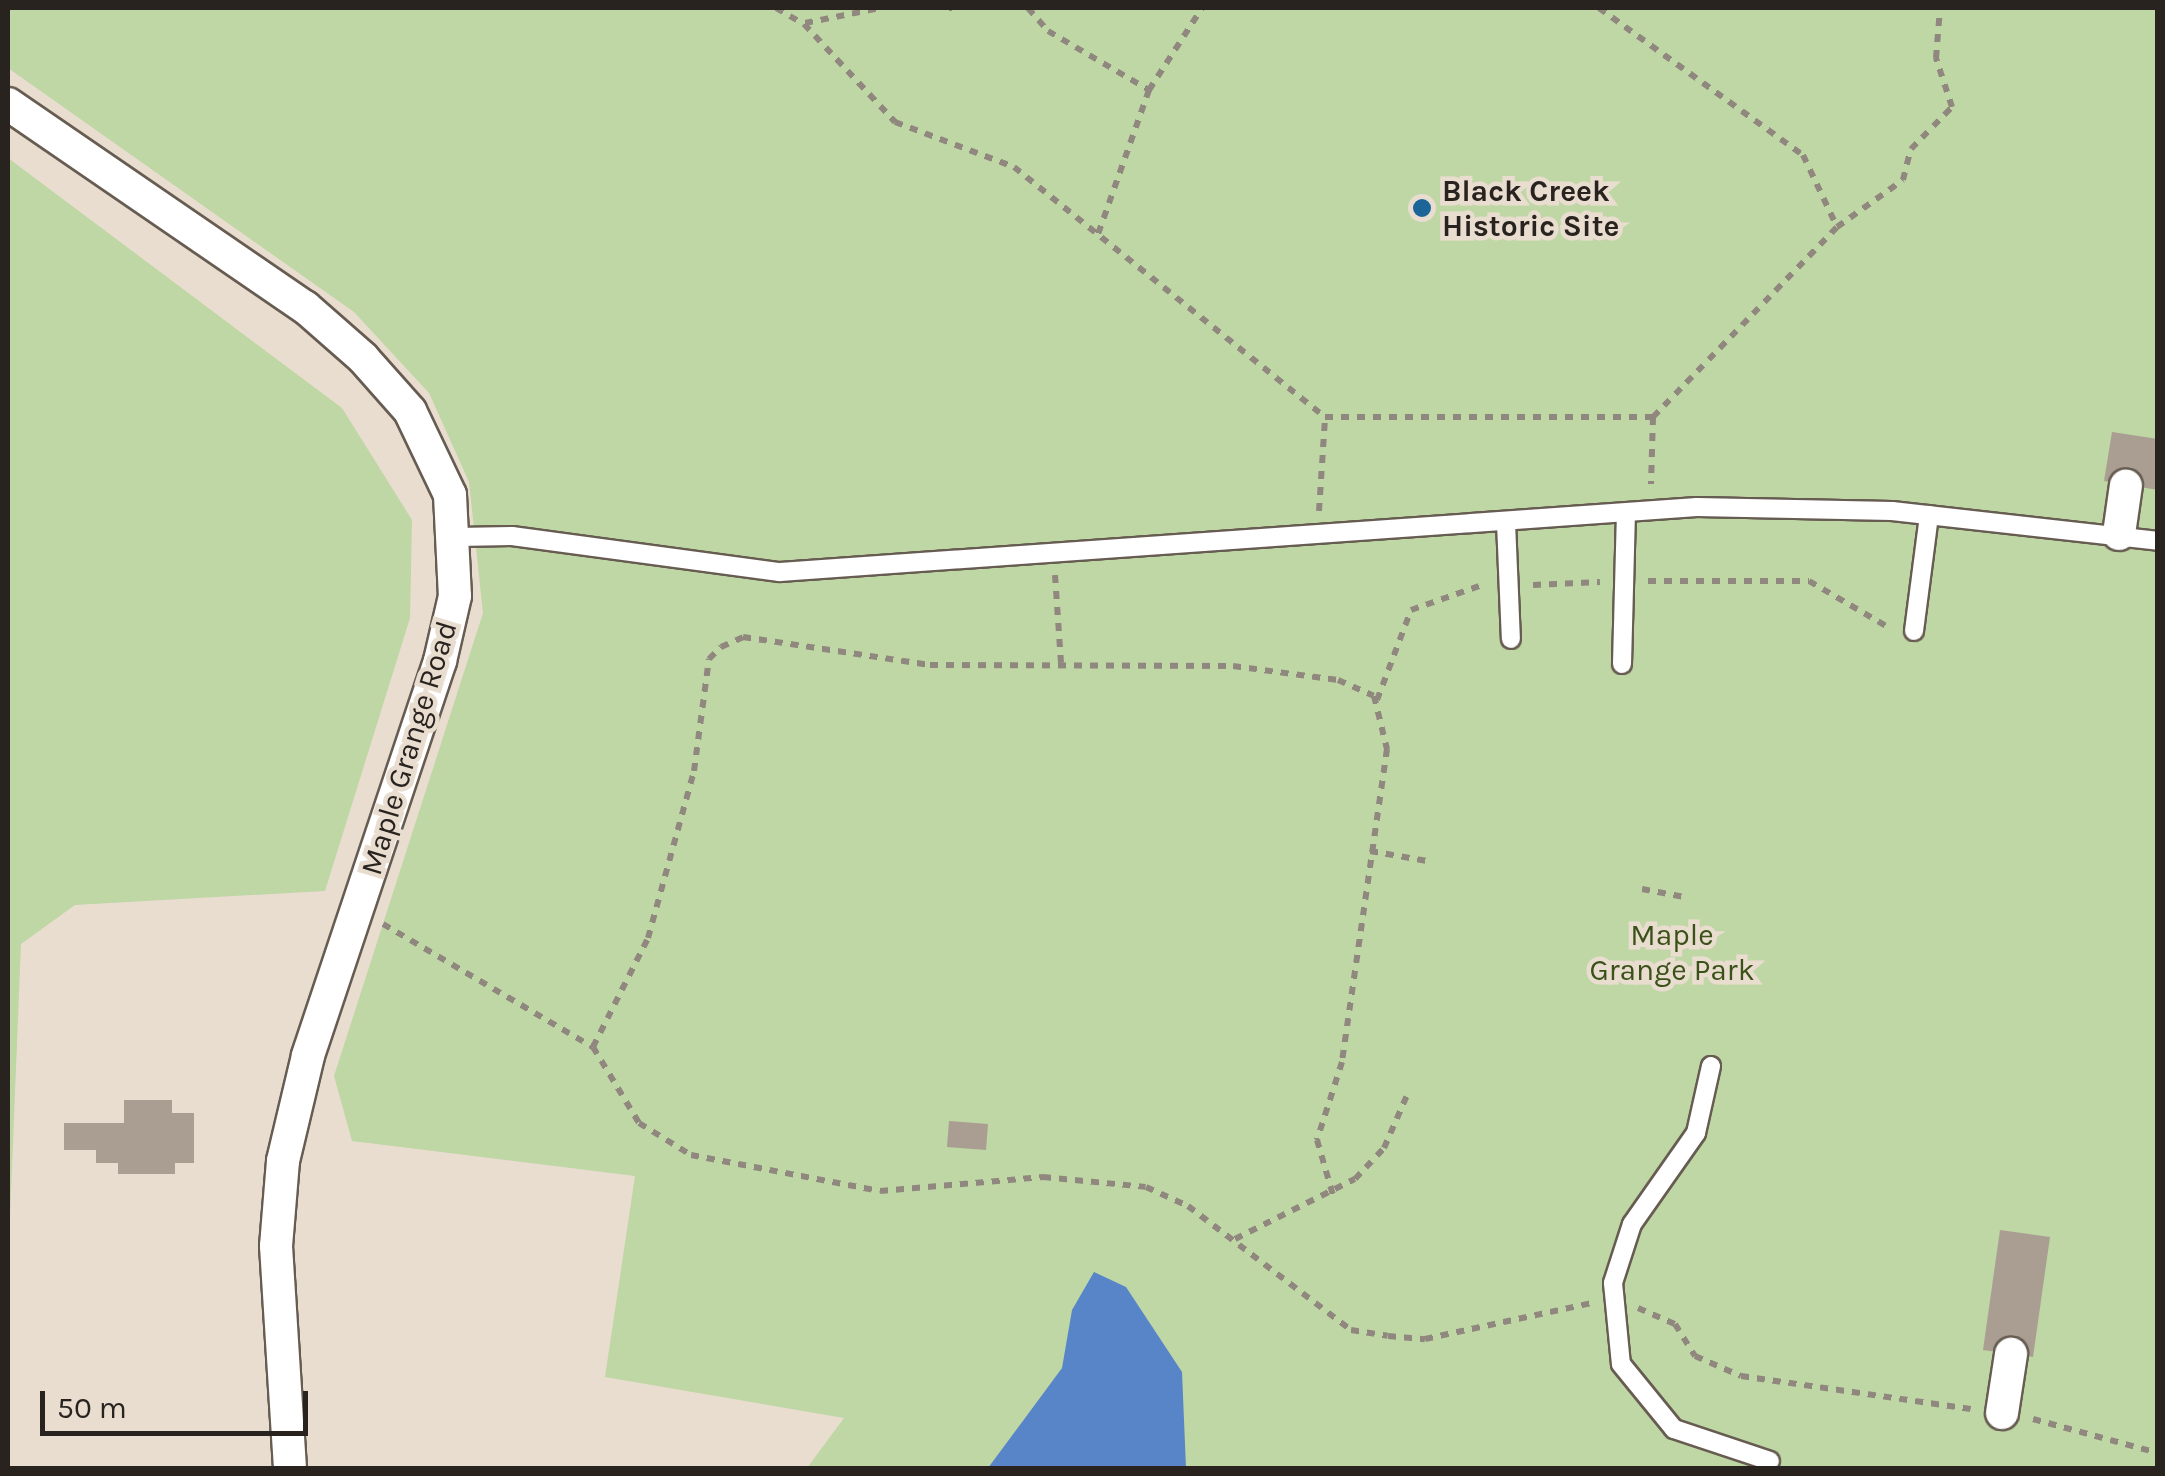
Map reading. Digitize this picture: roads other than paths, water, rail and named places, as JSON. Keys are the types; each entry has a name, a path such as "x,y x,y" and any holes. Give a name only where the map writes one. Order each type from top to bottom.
{"street":[{"name":"Maple Grange Road","path":"8,104 305,307 363,358 436,455 456,537 440,661 282,1161 276,1246 290,1468"},
{"path":"2119,534 2126,485"},
{"path":"2002,1414 2012,1354"}],"lane":[{"path":"456,537 512,536 780,572 1054,557 1651,510 1930,515 2158,541"},
{"path":"1622,664 1626,512"},
{"path":"1914,630 1930,515"},
{"path":"1506,522 1511,639"},
{"path":"1712,1066 1696,1133 1632,1224 1613,1283 1619,1306 1621,1364 1674,1429 1770,1461"}],"water":[{"path":"1094,1272 1126,1287 1182,1372 1186,1468 988,1468 1062,1368 1072,1310"}],"place":[{"name":"Black Creek Historic Site","path":"1422,208"}],"park label":[{"name":"Maple Grange Park","path":"1672,952"}]}
